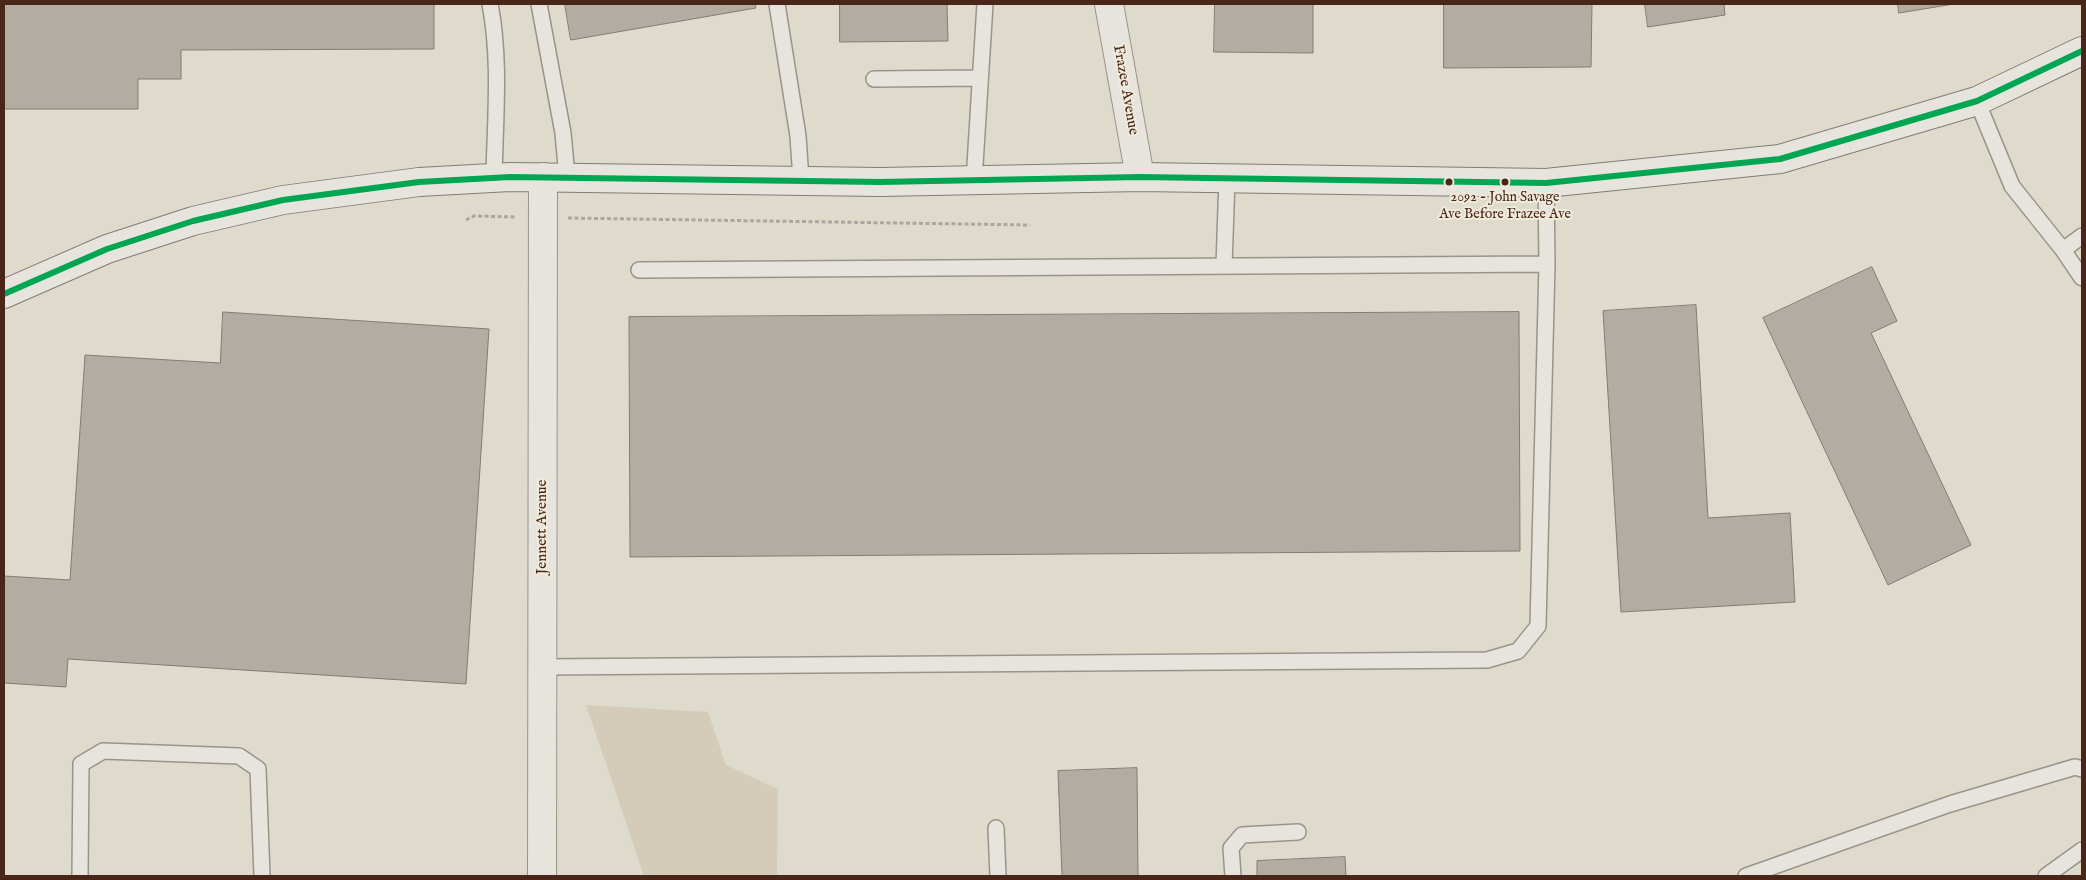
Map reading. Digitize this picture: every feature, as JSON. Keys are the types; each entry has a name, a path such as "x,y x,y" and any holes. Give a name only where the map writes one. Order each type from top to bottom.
{"main road":[{"name":"Frazee Avenue","path":"1109,4 1140,177"},
{"path":"4,294 107,249 150,234 238,210 283,200 419,182 555,177 974,181 1140,177 1546,183 1780,159 1977,101 2082,51"},
{"name":"Jennett Avenue","path":"542,876 543,218 555,177"}],"lane":[{"path":"490,4 494,26 496,77 494,178"},
{"path":"539,4 563,133 555,177"},
{"path":"777,4 798,136 800,180"},
{"path":"974,181 985,4"},
{"path":"874,79 980,78"},
{"path":"1977,101 2012,186 2063,250 2082,278"},
{"path":"1224,266 1227,178"},
{"path":"542,666 1487,660 1518,651 1538,626 1547,264 1546,183"},
{"path":"2063,250 2082,236"},
{"path":"639,270 1547,264"},
{"path":"80,876 81,764 103,751 239,756 258,769 262,876"},
{"path":"1746,876 1950,804 2075,767 2082,769"},
{"path":"996,828 998,876"},
{"path":"1233,876 1231,848 1242,835 1298,832"},
{"path":"2046,876 2082,850"}],"path":[{"path":"466,220 474,216 1030,226"}],"shaded area":[{"path":"586,705 708,712 726,765 778,789 777,876 644,876"}],"building":[{"path":"4,4 434,4 434,49 181,50 181,79 138,79 138,109 4,109"},
{"path":"565,4 755,4 756,8 571,40"},
{"path":"840,4 947,4 948,41 840,42"},
{"path":"1215,4 1313,4 1313,53 1214,52"},
{"path":"1444,4 1592,4 1591,67 1444,68"},
{"path":"1645,4 1724,4 1725,15 1648,27"},
{"path":"1898,4 1954,4 1899,13"},
{"path":"1872,267 1897,321 1871,333 1971,545 1888,585 1763,318"},
{"path":"1696,305 1708,518 1790,513 1795,602 1621,612 1603,311"},
{"path":"223,312 489,329 466,684 68,659 66,687 4,683 4,576 70,580 85,355 220,363"},
{"path":"1519,312 1520,551 630,557 629,317"},
{"path":"1137,768 1138,876 1062,876 1058,771"},
{"path":"1345,857 1346,876 1257,876 1257,861"}],"transit line":[{"path":"4,294 107,249 193,221 283,200 419,182 510,177 880,182 1140,177 1546,183 1780,159 1977,101 2082,51"}],"place":[{"name":"2092 - John Savage Ave Before Frazee Ave","path":"1505,182"}]}
